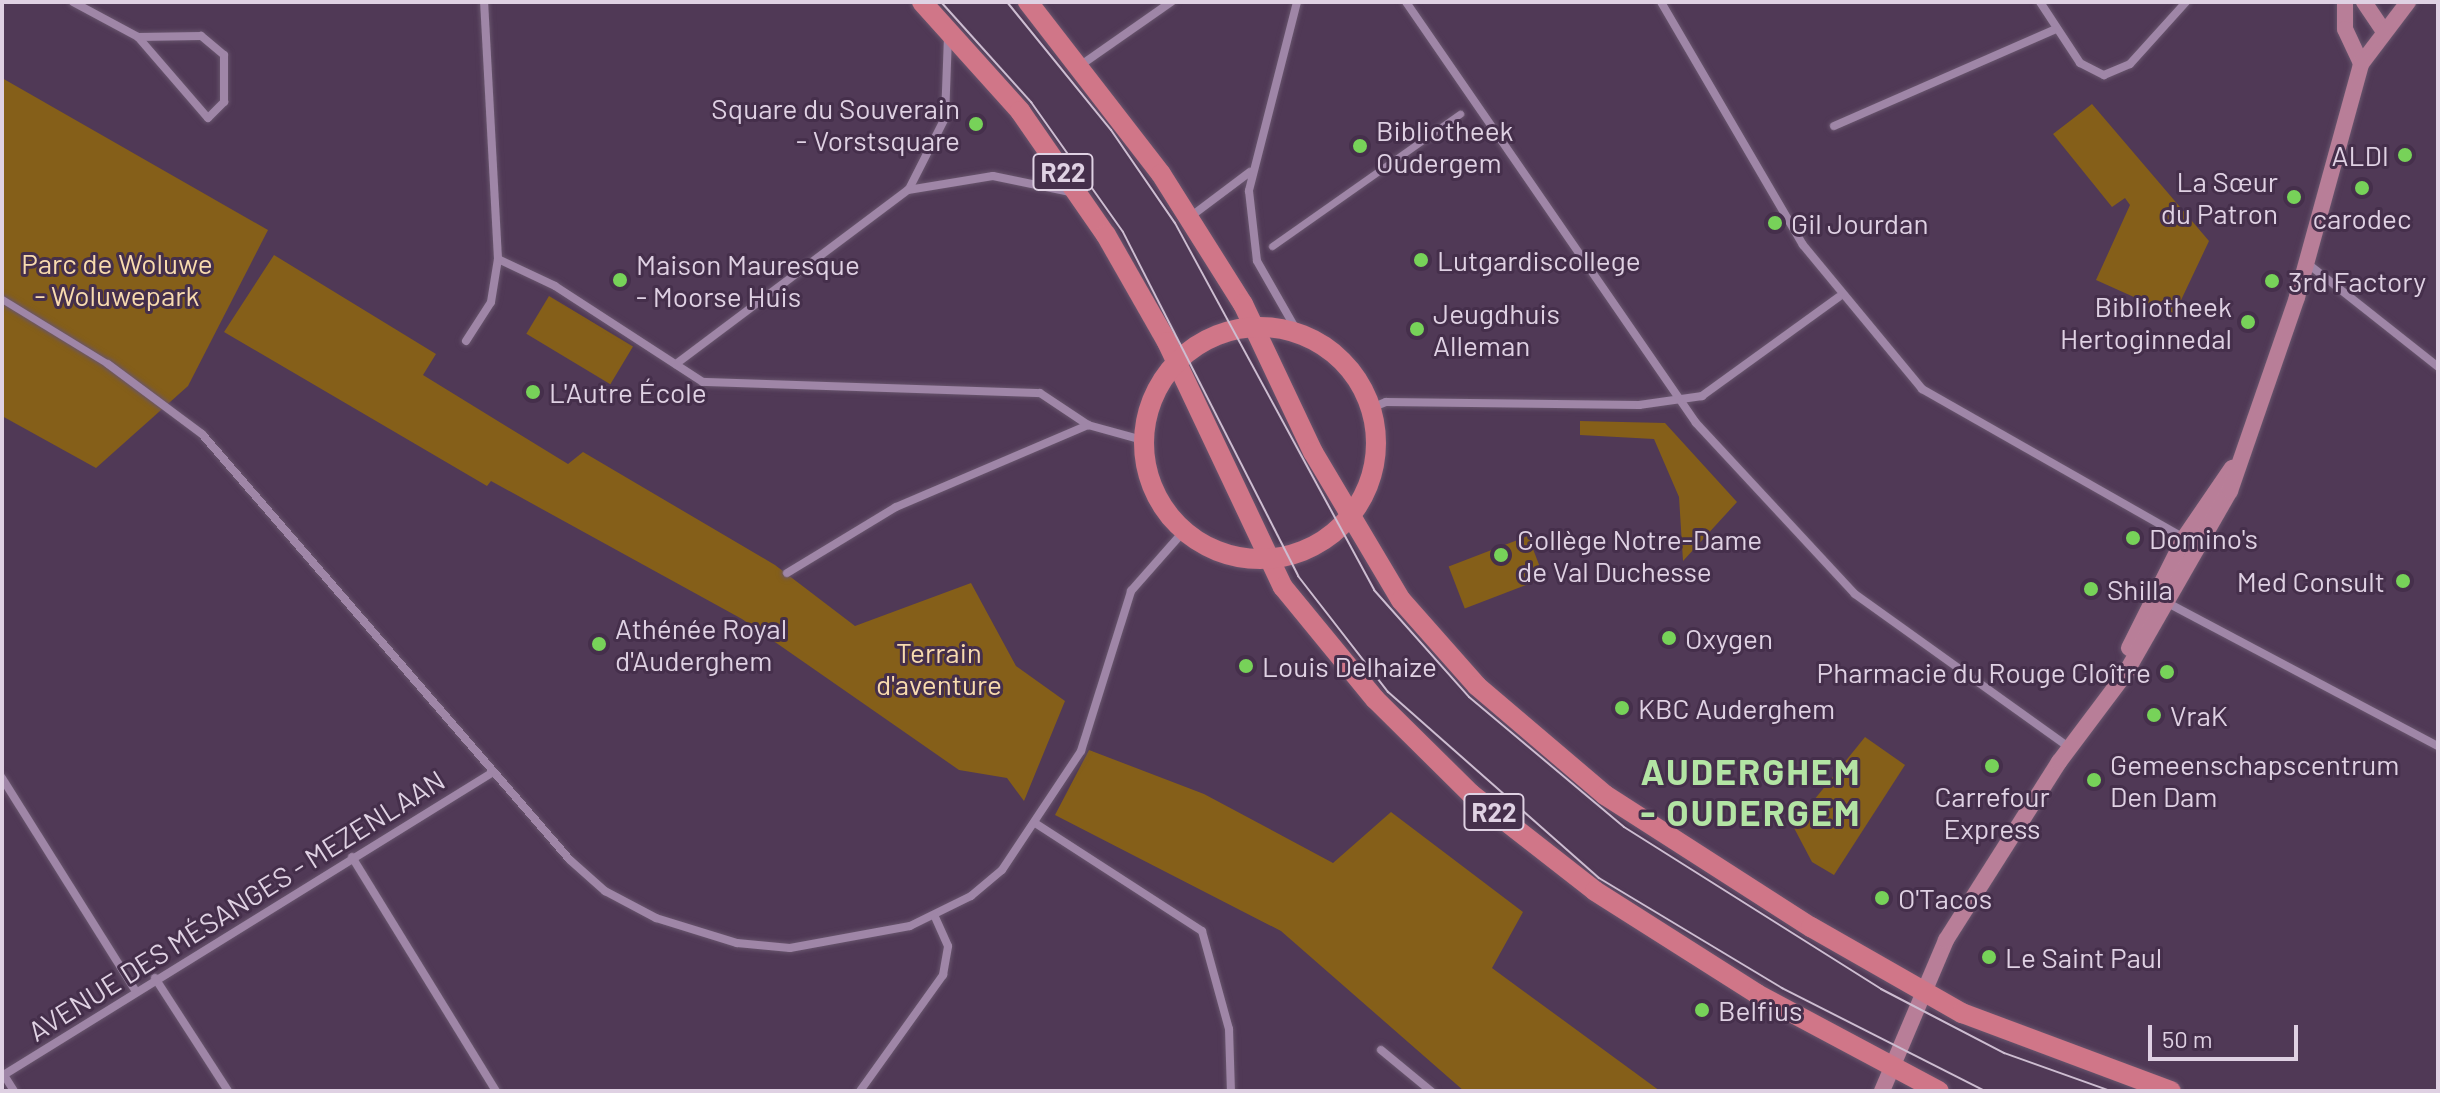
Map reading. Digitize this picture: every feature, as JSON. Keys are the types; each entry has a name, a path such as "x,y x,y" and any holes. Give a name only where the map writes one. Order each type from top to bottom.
{"main road":[{"name":"R22","path":"922,2 949,29 1079,194 1177,361 1268,560 1335,654 1471,794 1595,891 1891,1068 1939,1091"},
{"name":"R22","path":"1028,2 1081,65 1189,218 1256,326 1349,519 1426,633 1528,733 1652,829 1924,990 2010,1035 2171,1091"},
{"path":"2345,2 2345,29 2361,64"},
{"path":"2364,2 2382,29"},
{"path":"1882,1091 1924,990 1962,913 2069,747 2169,604 2230,491 2233,467 2306,262 2361,64 2382,29 2408,2"},
{"path":"1256,326 1298,333 1343,362 1371,408 1374,467 1349,519 1310,549 1268,560 1209,549 1183,532 1153,491 1143,440 1159,384 1177,361 1219,333 1256,326"},
{"path":"2098,708 2184,538 2233,467"}],"street":[{"path":"73,2 138,37 208,118 224,102 224,55 201,36 138,37"},
{"path":"466,341 491,302 498,259 484,2"},
{"path":"1081,65 1171,2"},
{"path":"1297,2 1250,172 1257,261 1298,333"},
{"path":"1406,2 1681,400 1855,594 2069,747"},
{"path":"1661,2 1839,297 1922,389 2184,538"},
{"path":"2040,2 2080,63 2104,75 2130,64 2186,2"},
{"path":"676,364 908,190 945,118 949,29"},
{"path":"1834,126 2056,29"},
{"path":"1272,246 1460,114"},
{"path":"1189,218 1250,172"},
{"path":"908,190 993,176 1079,194"},
{"path":"498,259 555,286 703,382 1040,393 1088,425 1143,440"},
{"path":"2306,262 2438,367"},
{"path":"1371,408 1681,400 1702,396 1839,297"},
{"path":"2,299 108,364 202,434 493,772 605,891 689,933 790,948 935,917 1002,870 1081,751 1131,591 1183,532"},
{"path":"787,573 896,507 1088,425"},
{"path":"2153,595 2438,746"},
{"name":"AVENUE DES MÉSANGES - MEZENLAAN","path":"3,1075 135,990 493,772"},
{"path":"2,778 135,990"},
{"path":"1035,823 1202,931 1229,1029 1231,1091"},
{"path":"352,857 496,1091"},
{"path":"860,1091 943,975 948,946 935,917"},
{"path":"155,978 228,1091"},
{"path":"1381,1050 1431,1091"},
{"path":"3,1075 14,1091"}],"green space":[{"name":"Parc de Woluwe - Woluwepark","path":"2,78 268,230 188,386 96,468 2,416"},
{"path":"2092,104 2209,241 2174,315 2096,280 2130,205 2125,198 2112,207 2053,134"},
{"name":"Terrain d'aventure","path":"274,255 436,354 423,375 568,464 583,452 775,565 855,626 971,583 1016,666 1065,701 1024,801 1007,778 959,770 742,619 491,481 487,486 224,332"},
{"path":"549,296 633,346 610,384 526,334"},
{"path":"1580,421 1665,423 1737,502 1683,561 1679,497 1654,439 1580,435"},
{"path":"1528,536 1544,578 1465,608 1449,566"},
{"path":"1865,737 1905,765 1834,875 1812,862 1793,826"},
{"path":"1089,750 1204,794 1333,863 1391,812 1523,912 1492,968 1660,1091 1464,1091 1281,931 1055,815"}],"tram line":[{"path":"941,2 1031,102 1123,232 1298,576 1388,692 1599,878 1782,988 1985,1091"},
{"path":"1007,2 1111,130 1175,223 1374,590 1469,697 1624,827 1881,989 2004,1053 2111,1091"}],"place":[{"name":"Square du Souverain - Vorstsquare","path":"976,124"},
{"name":"Bibliotheek Oudergem","path":"1360,146"},
{"name":"ALDI","path":"2405,155"},
{"name":"carodec","path":"2362,188"},
{"name":"La Sœur du Patron","path":"2294,197"},
{"name":"Gil Jourdan","path":"1775,223"},
{"name":"Lutgardiscollege","path":"1421,260"},
{"name":"Maison Mauresque - Moorse Huis","path":"620,280"},
{"name":"3rd Factory","path":"2272,281"},
{"name":"Bibliotheek Hertoginnedal","path":"2248,322"},
{"name":"Jeugdhuis Alleman","path":"1417,329"},
{"name":"L'Autre École","path":"533,392"},
{"name":"Domino's","path":"2133,538"},
{"name":"Collège Notre-Dame de Val Duchesse","path":"1501,555"},
{"name":"Med Consult","path":"2403,581"},
{"name":"Shilla","path":"2091,589"},
{"name":"Oxygen","path":"1669,638"},
{"name":"Athénée Royal d'Auderghem","path":"599,644"},
{"name":"Louis Delhaize","path":"1246,666"},
{"name":"Pharmacie du Rouge Cloître","path":"2167,672"},
{"name":"KBC Auderghem","path":"1622,708"},
{"name":"VraK","path":"2154,715"},
{"name":"Carrefour Express","path":"1992,766"},
{"name":"Gemeenschapscentrum Den Dam","path":"2094,780"},
{"name":"O'Tacos","path":"1882,898"},
{"name":"Le Saint Paul","path":"1989,957"},
{"name":"Belfius","path":"1702,1010"}],"district":[{"name":"AUDERGHEM - OUDERGEM","path":"1751,790"}]}
